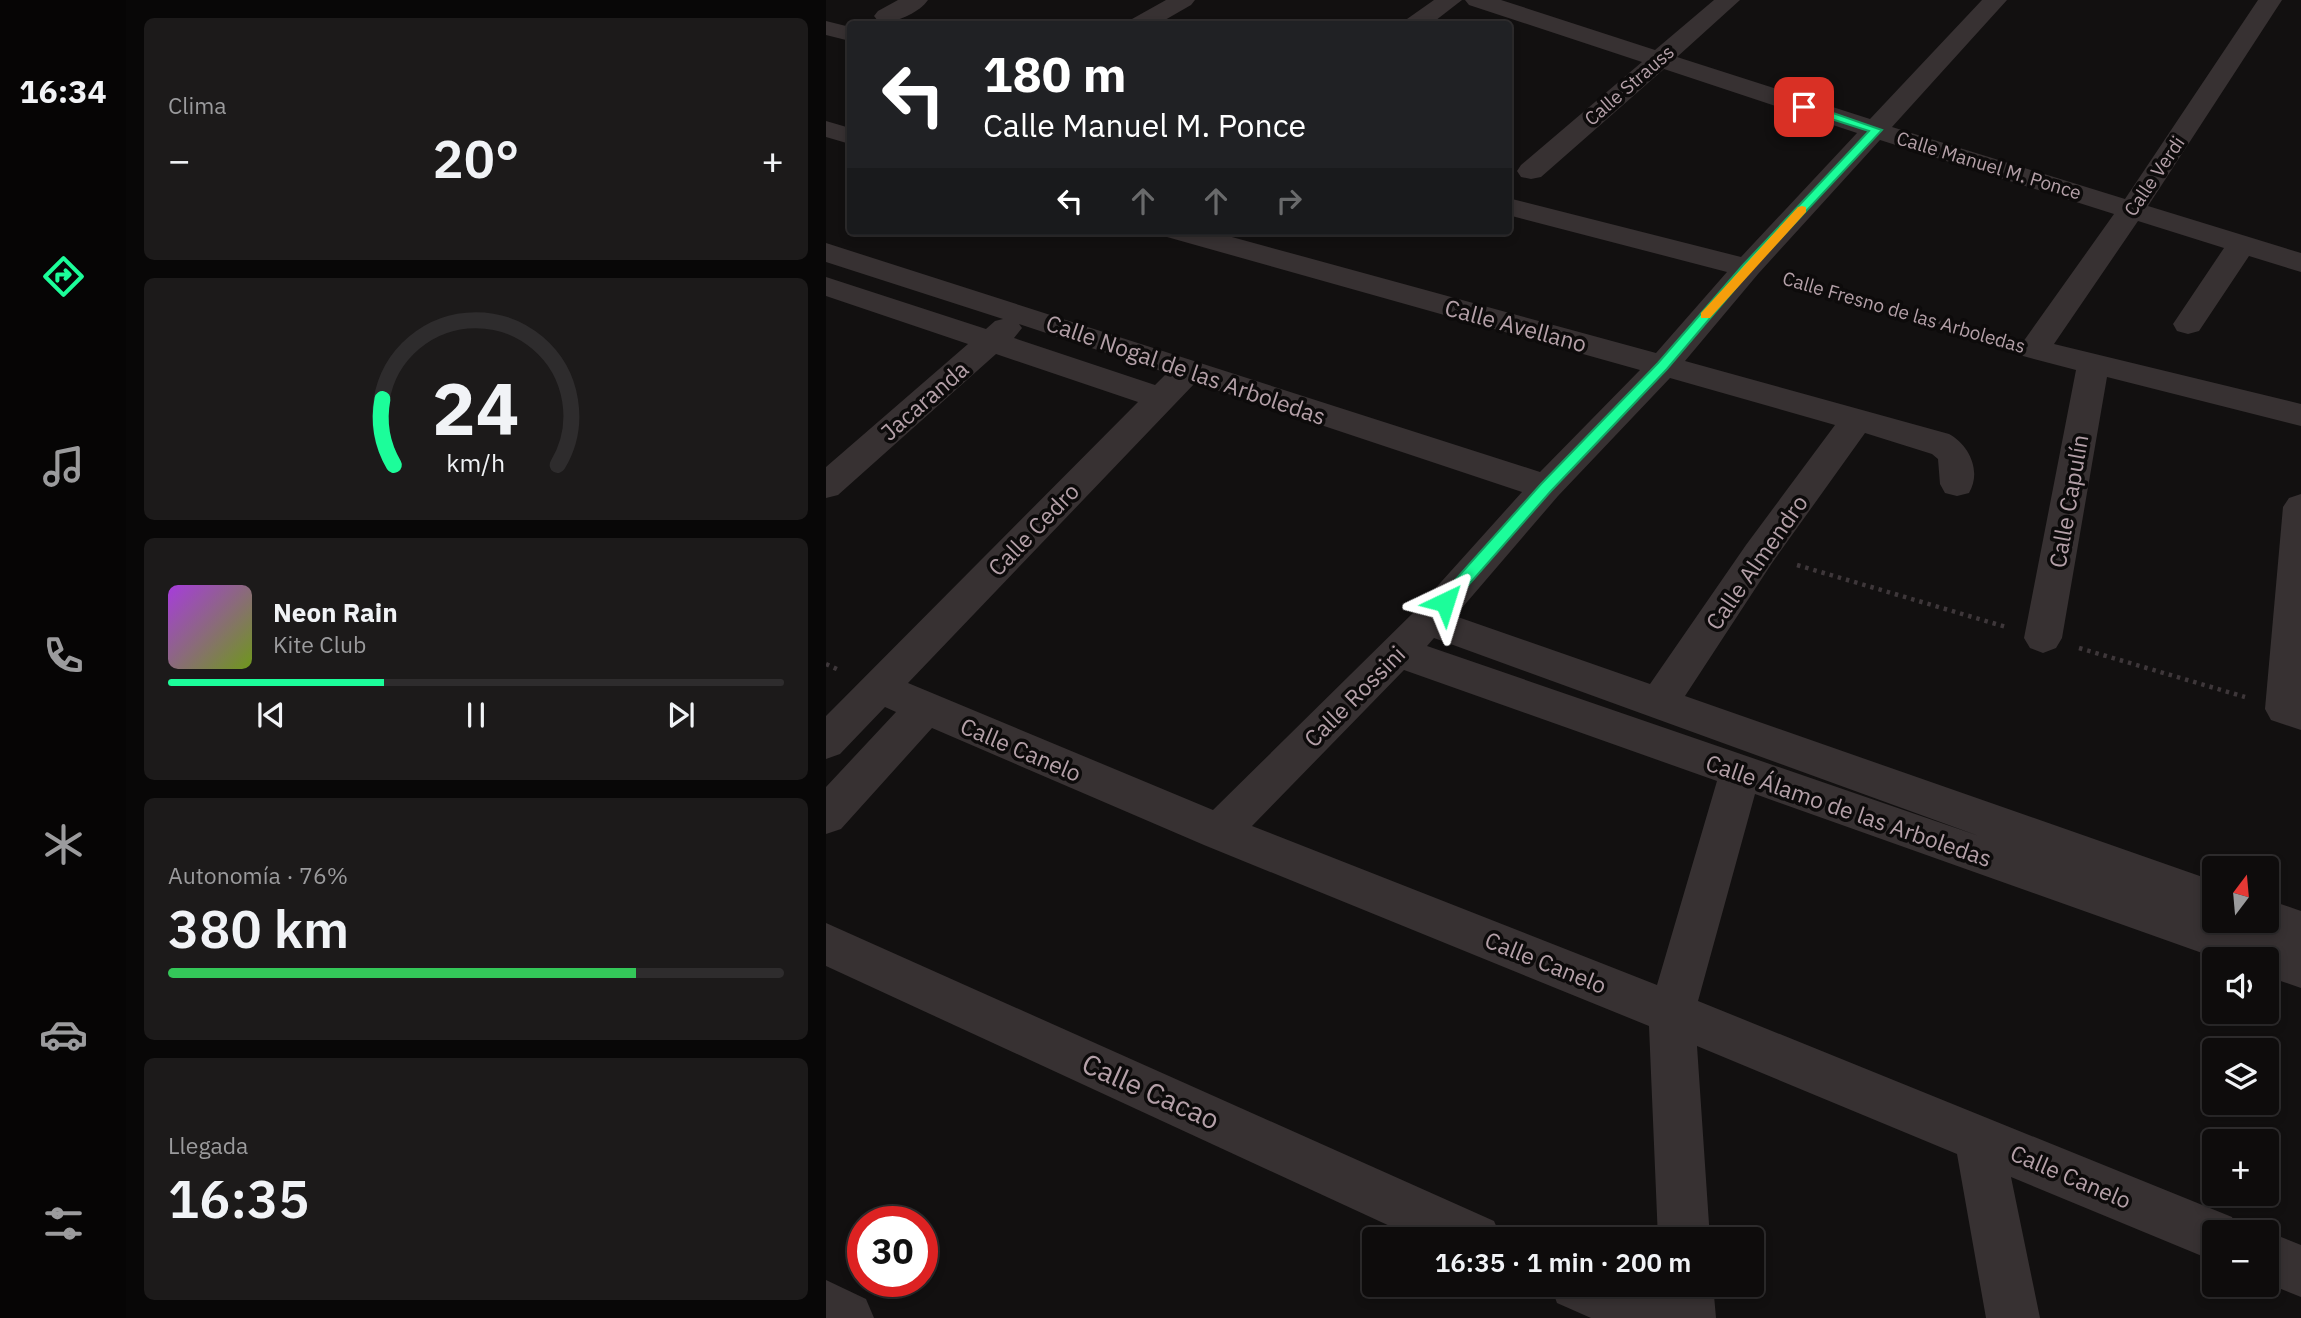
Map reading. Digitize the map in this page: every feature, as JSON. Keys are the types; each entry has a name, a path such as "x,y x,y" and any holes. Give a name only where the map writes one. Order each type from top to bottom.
{"street":[{"path":"886,16 916,0"},
{"path":"1146,21 1183,0"},
{"path":"1420,21 1450,0"},
{"name":"Calle Manuel M. Ponce","path":"1477,0 1876,130 2301,263"},
{"name":"Calle Strauss","path":"1531,170 1728,0"},
{"name":"Calle Rossini","path":"1219,832 1428,621 1546,487 1663,366 1747,268 1996,0"},
{"name":"Calle Verdi","path":"2034,349 2132,209 2270,0"},
{"path":"826,28 847,33"},
{"path":"826,129 847,134"},
{"path":"1512,207 1747,268"},
{"name":"Calle Avellano","path":"1191,235 1937,442 1951,449 1955,456 1957,484"},
{"path":"2188,324 2242,244"},
{"name":"Calle Nogal de las Arboledas","path":"826,252 1022,313 1188,371 1546,487"},
{"name":"Calle Nogal de las Arboledas","path":"826,286 989,343 1160,398"},
{"name":"Jacaranda","path":"826,486 840,455 989,343 1022,313"},
{"name":"Calle Fresno de las Arboledas","path":"2034,349 2301,415"},
{"name":"Calle Capulín","path":"2043,638 2093,365"},
{"name":"Calle Cedro","path":"826,742 1188,371"},
{"name":"Calle Almendro","path":"1658,704 1759,554 1856,421"},
{"path":"2293,711 2301,507"},
{"name":"Calle Álamo de las Arboledas","path":"1428,621 2202,897"},
{"name":"Calle Álamo de las Arboledas","path":"1398,652 2301,967"},
{"name":"Calle Canelo","path":"879,688 1219,832 1672,1013 2202,1230"},
{"path":"826,817 925,708"},
{"path":"1683,1227 1672,1013 1740,772"},
{"path":"2279,923 2301,931"},
{"name":"Calle Cacao","path":"826,944 1450,1227"},
{"path":"1979,1138 2013,1318"},
{"path":"2279,1262 2301,1271"},
{"path":"1604,1297 1650,1318"},
{"path":"1688,1297 1689,1318"},
{"path":"826,1307 847,1318"}],"path":[{"name":"Calle Fresno de las Arboledas","path":"1747,268 2034,349"}],"slow traffic":[{"path":"1706,316 1802,209"}],"route":[{"path":"1445,602 1546,487 1663,366 1747,268 1876,130 1804,107"}]}
